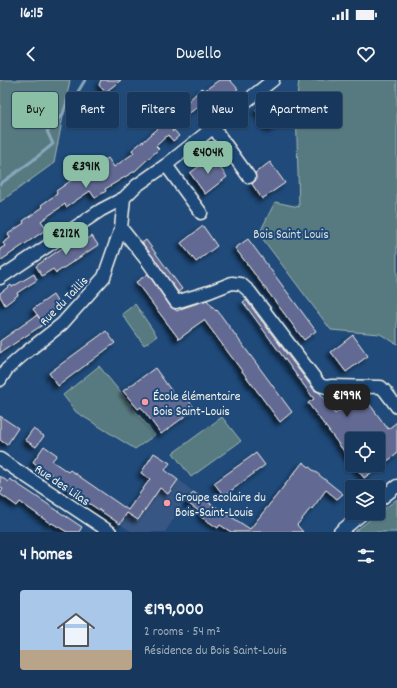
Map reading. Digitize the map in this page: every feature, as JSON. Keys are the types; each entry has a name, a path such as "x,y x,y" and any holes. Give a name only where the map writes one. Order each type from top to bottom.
{"street":[{"path":"248,100 273,80"},
{"path":"0,278 100,210 124,198 136,186 166,165 212,128"},
{"path":"214,128 249,177"},
{"path":"166,165 201,213"},
{"name":"Rue du Taillis","path":"0,380 7,369 62,324 104,277 121,228 124,198"},
{"path":"121,228 149,263 176,302 232,283 241,284 258,302 320,385 326,387 381,388 397,407"},
{"name":"Rue des Lilas","path":"0,459 110,532"},
{"path":"385,495 397,486"},
{"path":"340,532 355,520"}],"shaded area":[{"name":"Groupe scolaire du Bois-Saint-Louis","path":"178,479 192,491 165,532 132,532 120,524 127,513 138,520 160,488 168,494"}],"green space":[{"path":"0,80 70,80 68,92 66,92 66,101 54,163 0,202"},
{"name":"Bois Saint Louis","path":"299,80 397,80 397,344 380,334 331,330 259,234 275,202 299,207 297,128 342,128 342,92 298,92"},
{"path":"135,304 157,336 144,345 122,314"},
{"path":"99,366 155,435 135,449 76,412 63,395"},
{"path":"222,417 241,441 191,477 173,453"},
{"path":"397,499 397,532 354,532 370,520 385,520 385,508"}],"building":[{"path":"101,80 121,80 107,91 103,90 99,85"},
{"path":"219,80 230,80 238,89 234,92 198,92 198,107 190,113 190,100 202,88 204,91"},
{"path":"158,128 170,128 179,136 173,141 168,135 156,146 159,149 135,171 105,189 106,191 95,198 90,191 66,207 65,204 41,221 47,229 0,261 0,249 5,246 3,243 10,238 8,234 43,207 41,205 57,194 56,191 79,175 86,184 98,176 93,168 108,158 114,167 134,153 132,150"},
{"path":"212,157 227,177 205,194 190,173"},
{"path":"270,162 285,183 262,199 252,184 256,180 255,173"},
{"path":"203,226 217,246 196,262 181,243"},
{"path":"92,236 98,245 56,273 53,269 42,276 36,266 71,242 73,245 81,239 83,242"},
{"path":"248,239 316,331 304,340 235,248"},
{"path":"146,240 182,289 178,292 142,243"},
{"path":"34,274 37,280 17,293 18,295 5,305 0,293 11,285 12,287"},
{"path":"148,274 170,306 177,311 207,300 216,311 217,310 292,412 280,422 204,320 179,339 136,282"},
{"path":"81,279 86,286 75,295 69,287"},
{"path":"53,295 60,306 41,320 33,309"},
{"path":"246,300 314,390 320,393 335,414 362,394 388,429 397,422 397,454 385,463 385,432 345,432 345,453 308,403 314,399 243,302"},
{"path":"37,315 44,324 0,353 0,341"},
{"path":"106,331 115,343 58,386 49,373"},
{"path":"353,335 368,356 346,372 331,352"},
{"name":"École élémentaire Bois Saint-Louis","path":"155,368 178,400 185,395 195,409 161,434 141,407 138,409 123,391"},
{"path":"0,416 18,428 7,445 0,440"},
{"path":"33,429 44,436 36,447 25,440"},
{"path":"44,446 57,455 52,461 68,472 70,470 128,510 150,479 141,473 154,453 170,463 165,470 178,480 168,494 160,488 138,520 127,513 120,524 66,488 67,486 33,462"},
{"path":"256,453 265,465 224,496 214,483"},
{"path":"303,462 343,494 337,499 326,490 312,509 311,508 297,525 303,532 231,532 220,525 218,528 201,517 203,514 186,502 193,492 250,529"},
{"path":"359,472 372,472 364,478"},
{"path":"0,476 8,482 10,479 82,527 79,532 67,532 52,523 51,524 20,502 17,506 0,494 3,489 0,487"}],"waterway":[{"path":"0,184 53,144 47,131 55,126 57,120 63,114 69,96 76,95 85,80"}],"place":[{"name":"École élémentaire Bois Saint-Louis","path":"145,402"},
{"name":"Groupe scolaire du Bois-Saint-Louis","path":"167,503"}]}
